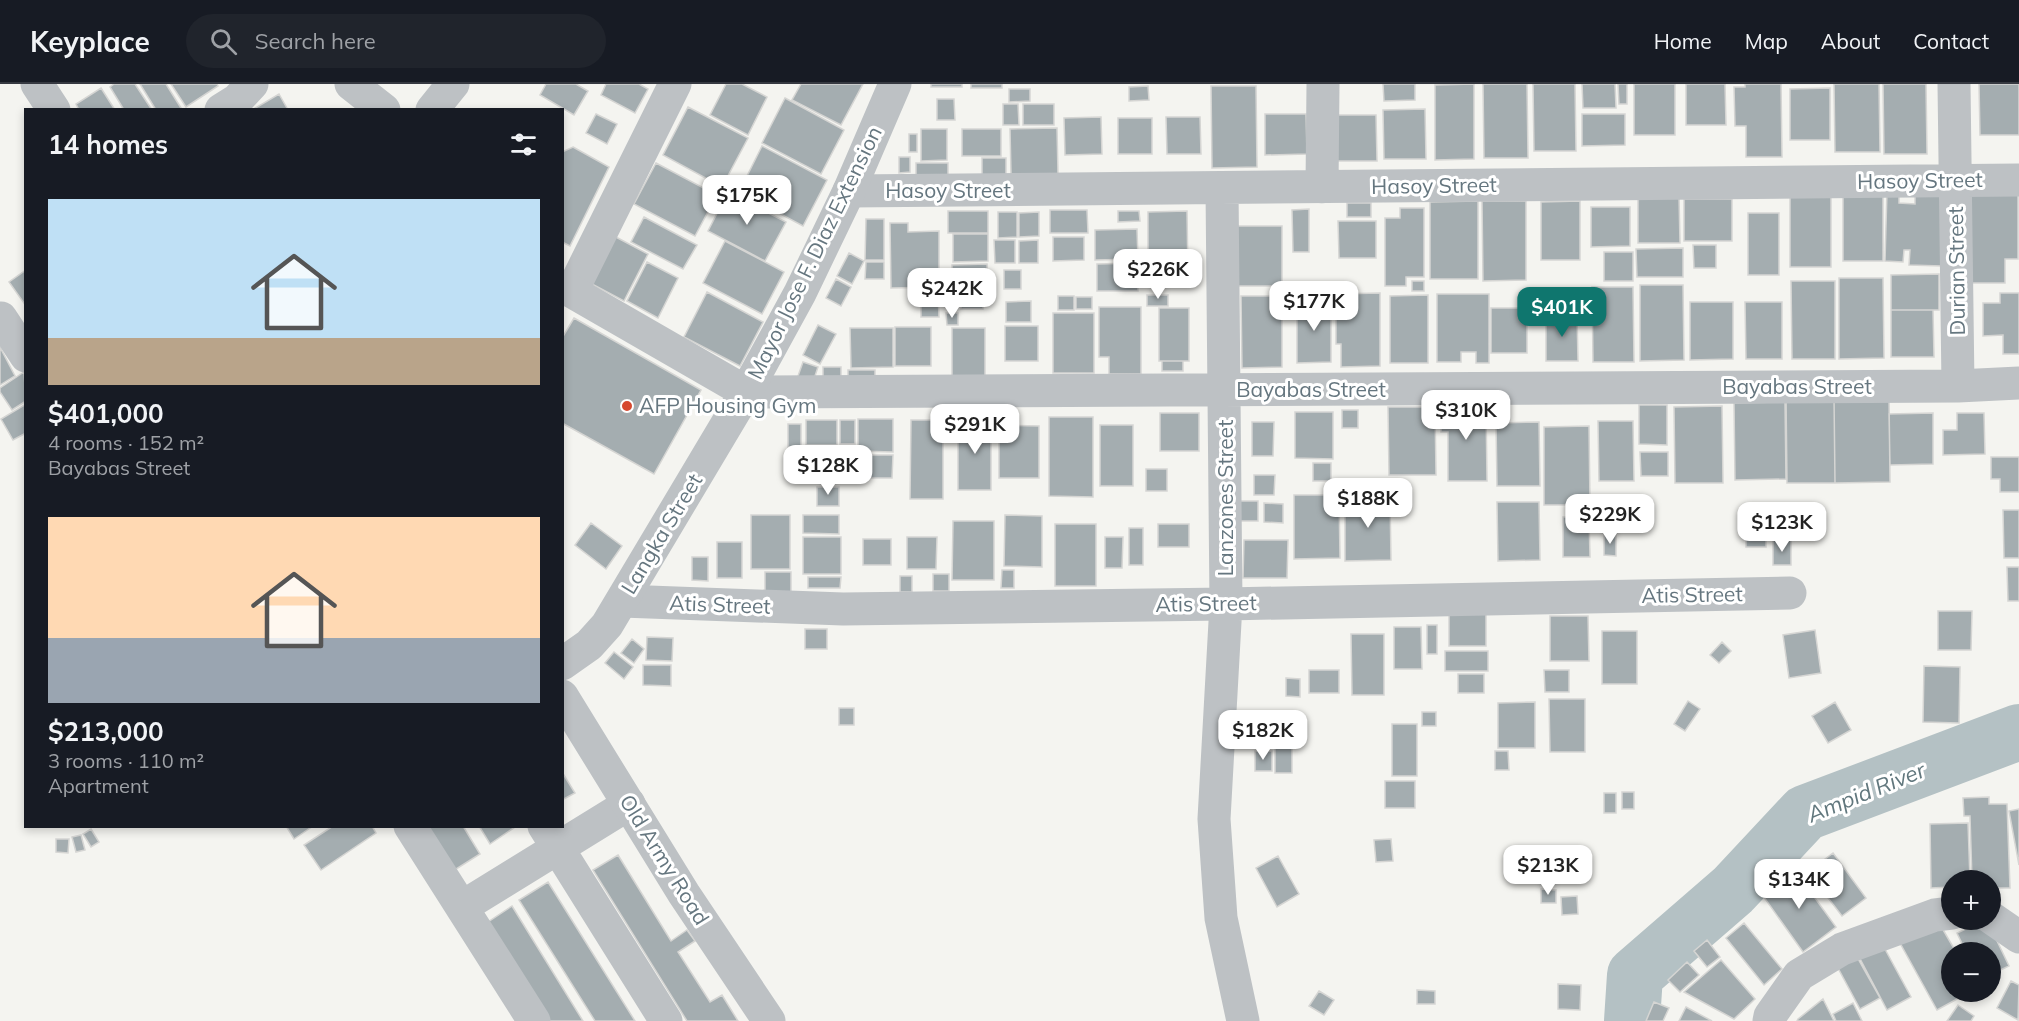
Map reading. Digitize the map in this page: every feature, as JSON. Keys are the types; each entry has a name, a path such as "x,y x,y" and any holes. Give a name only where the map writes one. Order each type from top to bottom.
{"street":[{"path":"37,84 53,108"},
{"path":"225,108 237,100 252,84"},
{"path":"351,84 381,108"},
{"path":"434,108 453,84"},
{"path":"567,289 675,84"},
{"name":"Mayor Jose F. Diaz Extension","path":"567,289 746,392 800,293 849,191 895,84"},
{"path":"1322,188 1323,84"},
{"name":"Durian Street","path":"1954,84 1958,386"},
{"name":"Hasoy Street","path":"849,191 2019,180"},
{"name":"Lanzones Street","path":"1222,189 1226,604 1214,819 1221,918 1243,1021"},
{"path":"1,318 24,353"},
{"name":"Bayabas Street","path":"746,392 1958,386 2019,383"},
{"name":"Langka Street","path":"564,663 589,645 607,625 746,392"},
{"name":"Atis Street","path":"622,601 843,609 1790,593"},
{"name":"Old Army Road","path":"564,699 684,894 769,1021"},
{"path":"462,907 551,837 629,804"},
{"path":"411,828 534,1021"},
{"path":"551,837 666,1021"},
{"path":"2001,909 2019,907"},
{"path":"1769,1021 1770,1016 1799,975 1842,949 1941,914"},
{"path":"2001,925 2019,937"}],"building":[{"path":"114,84 135,84 151,108 123,108 110,87"},
{"path":"140,84 166,84 181,108 155,108"},
{"path":"171,84 217,84 218,86 186,107"},
{"path":"546,84 576,84 588,91 574,115 540,95"},
{"path":"606,84 639,84 648,89 635,113 601,95"},
{"path":"726,84 742,84 767,97 748,135 710,115"},
{"path":"801,84 863,84 841,125 792,100"},
{"path":"931,84 962,84 962,87 931,87"},
{"path":"971,84 1002,84 1002,88 971,88"},
{"path":"1383,84 1415,84 1415,100 1384,101"},
{"path":"1474,84 1474,159 1435,160 1435,85"},
{"path":"1483,84 1527,84 1528,158 1484,158"},
{"path":"1533,84 1575,84 1576,151 1534,151"},
{"path":"1582,84 1615,84 1616,108 1583,108"},
{"path":"1618,84 1627,84 1627,104 1619,104"},
{"path":"1634,84 1675,84 1675,135 1634,135"},
{"path":"1686,84 1725,84 1726,125 1686,125"},
{"path":"1745,84 1781,84 1782,157 1746,157 1746,126 1735,126 1734,87 1745,87"},
{"path":"1834,84 1879,84 1880,152 1835,152"},
{"path":"1883,84 1926,84 1927,154 1884,154"},
{"path":"1979,84 2019,84 2019,135 1980,135"},
{"path":"1148,86 1149,100 1129,101 1129,87"},
{"path":"1211,86 1256,86 1257,167 1212,168"},
{"path":"101,88 114,108 78,108 76,104"},
{"path":"1830,88 1830,140 1790,140 1790,89"},
{"path":"1009,89 1030,89 1030,101 1009,102"},
{"path":"279,94 287,108 255,108"},
{"path":"785,98 844,130 821,174 762,143"},
{"path":"937,99 954,99 955,120 937,120"},
{"path":"1003,104 1018,104 1019,125 1003,125"},
{"path":"1023,104 1054,104 1054,125 1023,125"},
{"path":"688,107 748,138 722,187 663,155"},
{"path":"1425,109 1426,159 1384,159 1383,110"},
{"path":"596,114 617,124 607,144 586,133"},
{"path":"1265,114 1306,114 1307,154 1265,155"},
{"path":"1582,114 1625,114 1625,145 1582,146"},
{"path":"1334,115 1376,115 1377,161 1335,161"},
{"path":"1101,117 1102,154 1065,155 1064,118"},
{"path":"1166,117 1200,117 1201,154 1167,154"},
{"path":"1118,118 1152,118 1152,154 1118,154"},
{"path":"1057,128 1058,174 1011,174 1010,129"},
{"path":"921,129 947,129 947,160 921,161"},
{"path":"962,129 1001,129 1001,156 962,156"},
{"path":"909,134 917,134 917,152 909,152"},
{"path":"762,146 827,180 803,226 739,192"},
{"path":"573,147 609,167 570,246 564,243 564,151"},
{"path":"899,157 910,157 910,172 899,173"},
{"path":"982,158 1006,158 1006,175 982,175"},
{"path":"656,163 717,195 695,236 634,204"},
{"path":"916,163 948,163 948,182 916,182"},
{"path":"1966,187 2018,187 2018,259 2005,259 2005,283 1966,283"},
{"path":"1915,189 1949,190 1942,266 1909,265 1910,250 1904,250 1903,262 1885,261 1887,191 1899,191 1899,203 1915,204"},
{"path":"1843,190 1883,190 1883,261 1843,261"},
{"path":"728,192 786,222 765,261 708,231"},
{"path":"1831,194 1831,267 1790,267 1790,195"},
{"path":"1638,196 1679,196 1680,243 1638,243"},
{"path":"1684,199 1732,199 1732,241 1684,241"},
{"path":"1478,201 1478,279 1430,279 1430,202"},
{"path":"1482,201 1526,201 1526,280 1483,281"},
{"path":"1580,201 1580,260 1541,260 1541,202"},
{"path":"1347,203 1371,203 1371,217 1347,217"},
{"path":"1591,207 1630,207 1630,246 1591,247"},
{"path":"1400,208 1424,208 1424,277 1406,277 1406,286 1385,286 1385,218 1400,218"},
{"path":"1309,209 1309,252 1293,252 1292,210"},
{"path":"1050,210 1087,210 1088,233 1050,233"},
{"path":"948,211 988,211 988,233 948,233"},
{"path":"1118,211 1139,211 1140,221 1118,222"},
{"path":"1187,211 1188,274 1148,274 1148,212"},
{"path":"998,212 1017,212 1017,237 998,238"},
{"path":"1039,212 1039,236 1019,237 1019,213"},
{"path":"1748,213 1779,213 1779,275 1748,275"},
{"path":"644,217 697,245 683,269 631,242"},
{"path":"866,219 884,219 884,260 865,260"},
{"path":"1338,221 1376,221 1376,258 1339,258"},
{"path":"890,223 908,223 908,232 939,231 939,287 891,288"},
{"path":"1237,226 1282,226 1282,286 1238,286"},
{"path":"1137,229 1138,259 1095,260 1095,230"},
{"path":"953,234 988,234 988,261 953,262"},
{"path":"614,236 648,254 624,301 590,283"},
{"path":"1053,237 1084,237 1084,260 1053,261"},
{"path":"994,240 1015,240 1015,263 995,263"},
{"path":"1038,240 1038,263 1019,263 1019,241"},
{"path":"725,241 784,272 762,314 703,283"},
{"path":"1693,245 1716,245 1716,268 1694,268"},
{"path":"1683,248 1683,277 1637,277 1636,249"},
{"path":"1604,252 1633,252 1633,281 1604,281"},
{"path":"849,253 864,261 852,284 837,276"},
{"path":"647,262 678,278 658,318 627,301"},
{"path":"866,262 884,262 884,279 865,279"},
{"path":"1138,263 1138,291 1097,291 1097,264"},
{"path":"987,264 988,284 952,284 952,265"},
{"path":"1004,270 1021,270 1021,289 1004,289"},
{"path":"24,271 24,303 9,282"},
{"path":"1939,274 1939,310 1891,310 1891,275"},
{"path":"1839,278 1883,278 1884,358 1839,359"},
{"path":"836,279 851,287 841,306 826,298"},
{"path":"1412,281 1424,281 1424,291 1412,291"},
{"path":"1791,281 1835,281 1835,359 1792,359"},
{"path":"1640,285 1683,285 1684,360 1640,361"},
{"path":"1592,287 1633,287 1634,362 1593,362"},
{"path":"983,290 983,309 961,309 961,291"},
{"path":"707,292 763,322 740,366 684,337"},
{"path":"921,292 938,292 939,317 921,317"},
{"path":"1380,293 1380,366 1341,367 1341,344 1336,344 1336,294"},
{"path":"2000,293 2019,293 2019,354 2003,354 2003,335 1983,336 1983,303 2000,303"},
{"path":"1437,294 1489,294 1489,363 1476,363 1476,352 1461,352 1461,362 1437,362"},
{"path":"1147,295 1168,295 1168,306 1147,306"},
{"path":"1428,295 1428,363 1390,363 1390,296"},
{"path":"1058,296 1074,296 1074,310 1058,310"},
{"path":"1241,296 1282,296 1282,367 1242,368"},
{"path":"1076,297 1092,297 1092,309 1076,309"},
{"path":"1031,301 1031,322 1006,322 1006,302"},
{"path":"1297,301 1331,301 1331,362 1297,363"},
{"path":"1690,302 1733,302 1733,359 1690,360"},
{"path":"1745,302 1782,302 1782,359 1746,359"},
{"path":"1099,307 1141,307 1141,374 1109,374 1109,357 1099,357"},
{"path":"1159,308 1189,308 1189,361 1159,361"},
{"path":"1491,308 1527,308 1527,353 1491,353"},
{"path":"1891,310 1933,310 1934,357 1891,357"},
{"path":"946,313 958,313 958,325 947,325"},
{"path":"1053,313 1094,313 1094,373 1053,373"},
{"path":"1546,314 1577,314 1578,361 1546,361"},
{"name":"AFP Housing Gym","path":"574,318 701,390 654,474 564,424 564,335"},
{"path":"818,325 836,334 820,364 803,355"},
{"path":"1005,326 1038,326 1038,361 1005,361"},
{"path":"895,327 931,327 931,366 895,366"},
{"path":"850,328 893,328 893,367 851,368"},
{"path":"952,328 985,328 985,379 952,379"},
{"path":"0,347 15,376 0,385"},
{"path":"1162,361 1183,361 1183,371 1162,371"},
{"path":"803,362 818,367 813,382 798,376"},
{"path":"823,367 841,367 841,384 823,384"},
{"path":"848,370 875,370 875,384 848,384"},
{"path":"24,372 24,402 12,410 0,392 0,388"},
{"path":"1889,396 1890,482 1835,483 1834,397"},
{"path":"1786,397 1834,397 1835,483 1787,483"},
{"path":"1785,402 1786,479 1735,480 1734,403"},
{"path":"1486,404 1487,481 1448,481 1448,432 1441,432 1441,405"},
{"path":"24,405 24,434 13,440 1,419"},
{"path":"1639,405 1667,405 1667,445 1639,444"},
{"path":"1722,406 1723,483 1675,483 1674,407"},
{"path":"1388,407 1435,407 1436,475 1389,475"},
{"path":"1342,410 1358,410 1358,428 1342,428"},
{"path":"1295,412 1333,412 1333,459 1295,458"},
{"path":"1160,413 1199,413 1199,451 1160,451"},
{"path":"1933,413 1933,464 1890,465 1889,414"},
{"path":"1957,413 1984,413 1985,454 1943,455 1943,430 1957,430"},
{"path":"1049,417 1093,417 1093,497 1049,496"},
{"path":"858,419 893,419 893,452 858,451"},
{"path":"806,420 837,420 837,445 806,445"},
{"path":"840,420 855,420 855,444 840,444"},
{"path":"911,420 943,420 943,499 910,499"},
{"path":"958,420 991,420 991,490 958,490"},
{"path":"1598,421 1633,421 1634,481 1599,481"},
{"path":"1252,422 1274,422 1273,456 1252,456"},
{"path":"1539,422 1540,486 1497,486 1496,423"},
{"path":"788,424 801,424 801,447 788,447"},
{"path":"999,425 1039,426 1039,478 999,478"},
{"path":"1100,425 1133,425 1133,486 1100,486"},
{"path":"1589,426 1590,505 1544,505 1544,427"},
{"path":"808,449 839,449 839,481 808,481"},
{"path":"1640,452 1668,452 1668,476 1641,476"},
{"path":"854,455 893,455 892,478 854,478"},
{"path":"1991,457 2019,457 2019,492 2000,492 2000,479 1991,479"},
{"path":"1313,463 1331,463 1331,481 1313,481"},
{"path":"1146,469 1167,469 1167,491 1146,491"},
{"path":"1254,475 1275,475 1274,495 1254,495"},
{"path":"817,487 839,487 839,506 817,506"},
{"path":"1294,495 1339,495 1340,558 1294,559"},
{"path":"1390,497 1391,560 1345,561 1345,498"},
{"path":"1240,501 1258,501 1258,521 1240,521"},
{"path":"1497,502 1539,502 1540,560 1498,561"},
{"path":"1264,503 1283,504 1283,523 1264,522"},
{"path":"2003,510 2019,510 2019,558 2004,558"},
{"path":"751,515 790,515 790,569 751,569"},
{"path":"803,515 839,515 839,534 803,533"},
{"path":"1005,515 1042,516 1042,567 1004,566"},
{"path":"1608,515 1628,515 1628,525 1608,525"},
{"path":"1563,517 1589,517 1590,557 1563,557"},
{"path":"1746,519 1766,519 1766,547 1746,547"},
{"path":"953,521 994,521 994,580 952,580"},
{"path":"591,523 622,546 606,569 575,545"},
{"path":"1055,524 1096,524 1096,586 1055,586"},
{"path":"1158,524 1189,524 1189,547 1158,547"},
{"path":"1129,528 1143,528 1143,565 1129,565"},
{"path":"1604,534 1616,534 1616,556 1604,555"},
{"path":"803,537 841,537 841,574 803,574"},
{"path":"907,537 937,537 936,569 907,569"},
{"path":"1105,537 1123,537 1122,568 1105,568"},
{"path":"863,539 891,539 891,565 863,565"},
{"path":"1244,540 1288,540 1287,578 1243,578"},
{"path":"1773,540 1791,540 1791,565 1773,565"},
{"path":"717,542 742,542 742,578 717,578"},
{"path":"692,557 708,557 708,581 692,580"},
{"path":"2007,567 2019,567 2019,601 2008,601"},
{"path":"1002,570 1014,570 1014,588 1001,588"},
{"path":"765,572 791,572 791,593 765,593"},
{"path":"933,574 949,574 949,591 933,591"},
{"path":"900,576 912,576 912,592 900,592"},
{"path":"808,577 841,577 840,588 808,588"},
{"path":"1938,611 1972,611 1971,650 1938,650"},
{"path":"1449,613 1486,613 1486,646 1449,646"},
{"path":"1550,616 1588,616 1589,661 1550,661"},
{"path":"1427,625 1437,625 1437,654 1427,654"},
{"path":"1394,627 1421,627 1422,669 1394,669"},
{"path":"805,629 827,629 827,649 805,649"},
{"path":"1815,630 1821,673 1789,678 1783,635"},
{"path":"1602,631 1637,631 1637,684 1602,684"},
{"path":"1351,634 1384,634 1384,695 1352,695"},
{"path":"647,637 673,638 672,661 646,660"},
{"path":"632,639 644,649 634,663 621,653"},
{"path":"1722,642 1731,651 1719,663 1710,655"},
{"path":"1445,651 1488,651 1488,671 1445,671"},
{"path":"614,652 633,667 624,679 605,663"},
{"path":"643,665 671,665 671,686 643,685"},
{"path":"1924,666 1960,667 1959,723 1923,722"},
{"path":"1309,670 1339,670 1339,693 1309,693"},
{"path":"1544,670 1569,670 1569,692 1545,692"},
{"path":"1458,674 1484,674 1484,693 1458,693"},
{"path":"1286,678 1300,679 1300,697 1286,696"},
{"path":"1549,699 1585,699 1585,752 1550,752"},
{"path":"1688,701 1700,709 1685,731 1674,724"},
{"path":"1535,702 1535,748 1498,748 1498,703"},
{"path":"1835,702 1851,730 1828,743 1812,716"},
{"path":"839,708 854,708 854,725 839,725"},
{"path":"1422,712 1436,712 1436,726 1422,726"},
{"path":"1392,724 1417,724 1417,776 1392,776"},
{"path":"1275,738 1292,738 1292,773 1275,773"},
{"path":"1255,751 1272,751 1272,771 1255,771"},
{"path":"1495,751 1508,751 1509,770 1495,770"},
{"path":"564,775 575,793 564,799"},
{"path":"1385,781 1415,781 1415,808 1385,808"},
{"path":"1622,792 1634,792 1634,809 1622,809"},
{"path":"1604,793 1616,793 1616,813 1604,813"},
{"path":"1989,797 1989,804 2007,804 2010,888 2001,888 2001,870 1972,870 1970,816 1964,816 1963,798"},
{"path":"2019,809 2019,865 2009,811"},
{"path":"1968,823 1970,870 1941,870 1941,888 1931,888 1930,824"},
{"path":"287,828 310,828 294,839"},
{"path":"330,828 373,828 376,833 321,870 304,845"},
{"path":"426,828 464,828 480,854 453,871"},
{"path":"480,828 514,828 490,844"},
{"path":"91,829 99,842 91,847 83,834"},
{"path":"81,835 85,850 76,852 72,837"},
{"path":"56,839 69,839 68,853 56,852"},
{"path":"1391,839 1393,861 1376,862 1374,840"},
{"path":"1833,853 1866,898 1842,916 1808,872"},
{"path":"618,855 671,941 687,930 695,941 678,952 710,1002 722,995 738,1021 687,1021 593,870"},
{"path":"1278,856 1299,894 1277,907 1256,868"},
{"path":"1794,869 1836,927 1803,952 1761,893"},
{"path":"548,882 635,1021 595,1021 519,900"},
{"path":"1541,889 1556,890 1556,903 1541,903"},
{"path":"1577,896 1578,914 1562,915 1561,897"},
{"path":"512,906 583,1021 550,1021 488,922"},
{"path":"1938,921 1941,930 1950,942 1941,942 1941,1002 1952,1002 1937,1010 1900,943"},
{"path":"1744,923 1782,969 1764,985 1726,938"},
{"path":"1963,930 1992,930 1998,942 1961,942 1957,933"},
{"path":"1707,940 1720,957 1707,967 1694,951"},
{"path":"1880,940 1911,997 1887,1010 1857,953"},
{"path":"2001,949 2009,966 2001,970"},
{"path":"1857,957 1880,998 1860,1009 1838,968"},
{"path":"1721,960 1755,999 1734,1019 1684,992"},
{"path":"1687,962 1699,975 1680,992 1668,980"},
{"path":"2011,981 2019,985 2018,1020 1997,1008"},
{"path":"1558,984 1581,985 1580,1010 1558,1009"},
{"path":"1417,990 1435,991 1435,1004 1417,1004"},
{"path":"1319,991 1334,1000 1324,1015 1309,1006"},
{"path":"1823,999 1834,1021 1797,1021 1798,1019"},
{"path":"1654,1002 1669,1008 1663,1021 1646,1021"},
{"path":"1853,1003 1862,1021 1836,1021 1833,1014"},
{"path":"1958,1005 1974,1016 1971,1021 1947,1021"},
{"path":"1686,1007 1712,1021 1679,1021"}],"waterway":[{"name":"Ampid River","path":"1632,1021 1635,975 1733,890 1805,813 2019,732"}],"place":[{"name":"AFP Housing Gym","path":"627,406"}]}
